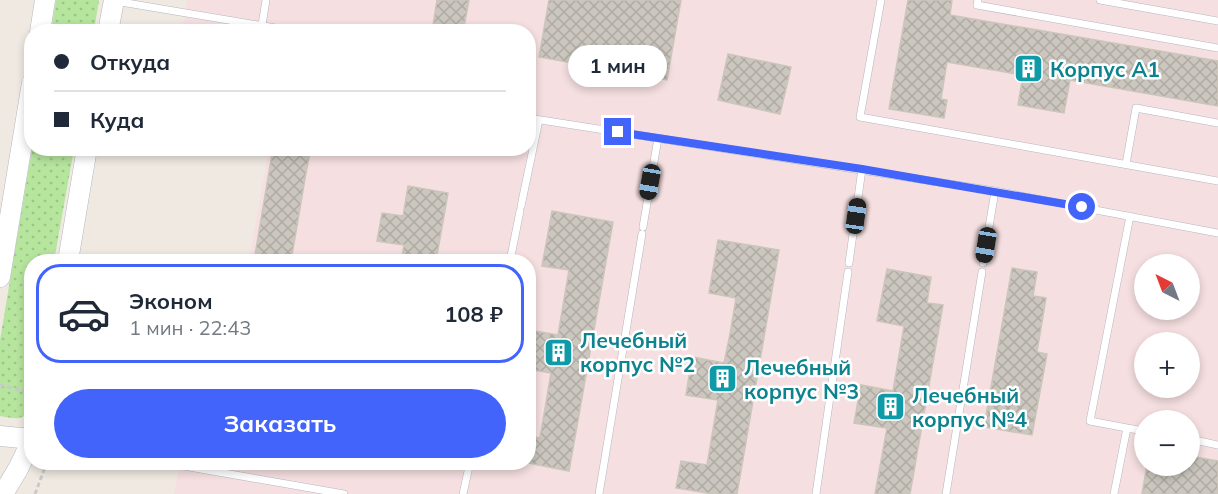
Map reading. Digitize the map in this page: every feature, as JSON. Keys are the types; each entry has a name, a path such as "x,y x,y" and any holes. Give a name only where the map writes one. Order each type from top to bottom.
{"main road":[{"path":"41,24 45,0"},
{"path":"110,24 114,0"},
{"path":"0,277 24,132"},
{"path":"69,254 86,156"},
{"path":"0,436 24,438"},
{"path":"3,494 24,456"}],"lane":[{"path":"114,0 251,24"},
{"path":"262,24 266,0"},
{"path":"881,0 860,117 1218,181"},
{"path":"978,0 977,5 1218,48"},
{"path":"1100,0 1218,21"},
{"path":"1126,165 1136,108 1218,123"},
{"path":"536,119 862,169 1218,233"},
{"path":"536,135 539,120"},
{"path":"599,494 658,138"},
{"path":"511,254 532,156"},
{"path":"849,262 862,169"},
{"path":"983,263 994,191"},
{"path":"1130,216 1090,421 1134,429"},
{"path":"816,494 848,272"},
{"path":"946,494 982,272"},
{"path":"1114,494 1126,428"},
{"path":"1200,442 1218,445"},
{"path":"207,470 345,494"},
{"path":"463,494 468,470"}],"path":[{"path":"0,385 24,391"},
{"path":"35,494 44,470"}],"shaded area":[{"path":"187,0 1218,0 1218,494 174,494 178,470 536,470 536,254 250,254 268,156 536,156 536,24 183,24"}],"green space":[{"path":"56,0 99,0 95,24 52,24"},
{"path":"31,156 73,156 55,254 24,254 24,415 20,418 0,416 0,340"}],"building":[{"path":"437,0 469,0 464,24 433,24"},
{"path":"549,0 681,0 667,80 539,57"},
{"name":"Корпус А1","path":"908,0 952,0 950,15 1218,61 1218,106 1070,80 1064,113 1018,105 1023,75 947,62 941,99 947,100 944,118 889,109"},
{"path":"728,54 791,67 780,114 718,100"},
{"path":"272,156 309,156 292,254 255,254"},
{"path":"408,186 448,193 437,254 402,254 404,245 377,241 382,213 403,216"},
{"name":"Лечебный корпус №2","path":"552,211 613,222 569,471 536,465 536,437 540,438 551,373 536,370 536,331 558,335 569,270 542,266"},
{"name":"Лечебный корпус №3","path":"718,240 779,250 737,494 713,494 676,488 681,461 707,465 718,400 686,395 692,357 724,363 730,334 736,298 709,293"},
{"path":"1012,268 1037,272 1033,296 1046,298 1037,352 1047,354 1032,435 984,427"},
{"name":"Лечебный корпус №4","path":"887,269 931,277 927,303 943,305 910,494 875,494 887,428 854,423 861,385 893,391 904,326 877,321"},
{"path":"1200,458 1218,461 1218,494 1142,494 1145,476 1200,476"}],"place":[{"name":"Корпус А1","path":"1029,69"},
{"name":"Лечебный корпус №2","path":"559,352"},
{"name":"Лечебный корпус №3","path":"723,379"},
{"name":"Лечебный корпус №4","path":"891,407"}],"route":[{"path":"618,132 862,169 1082,207"}]}
